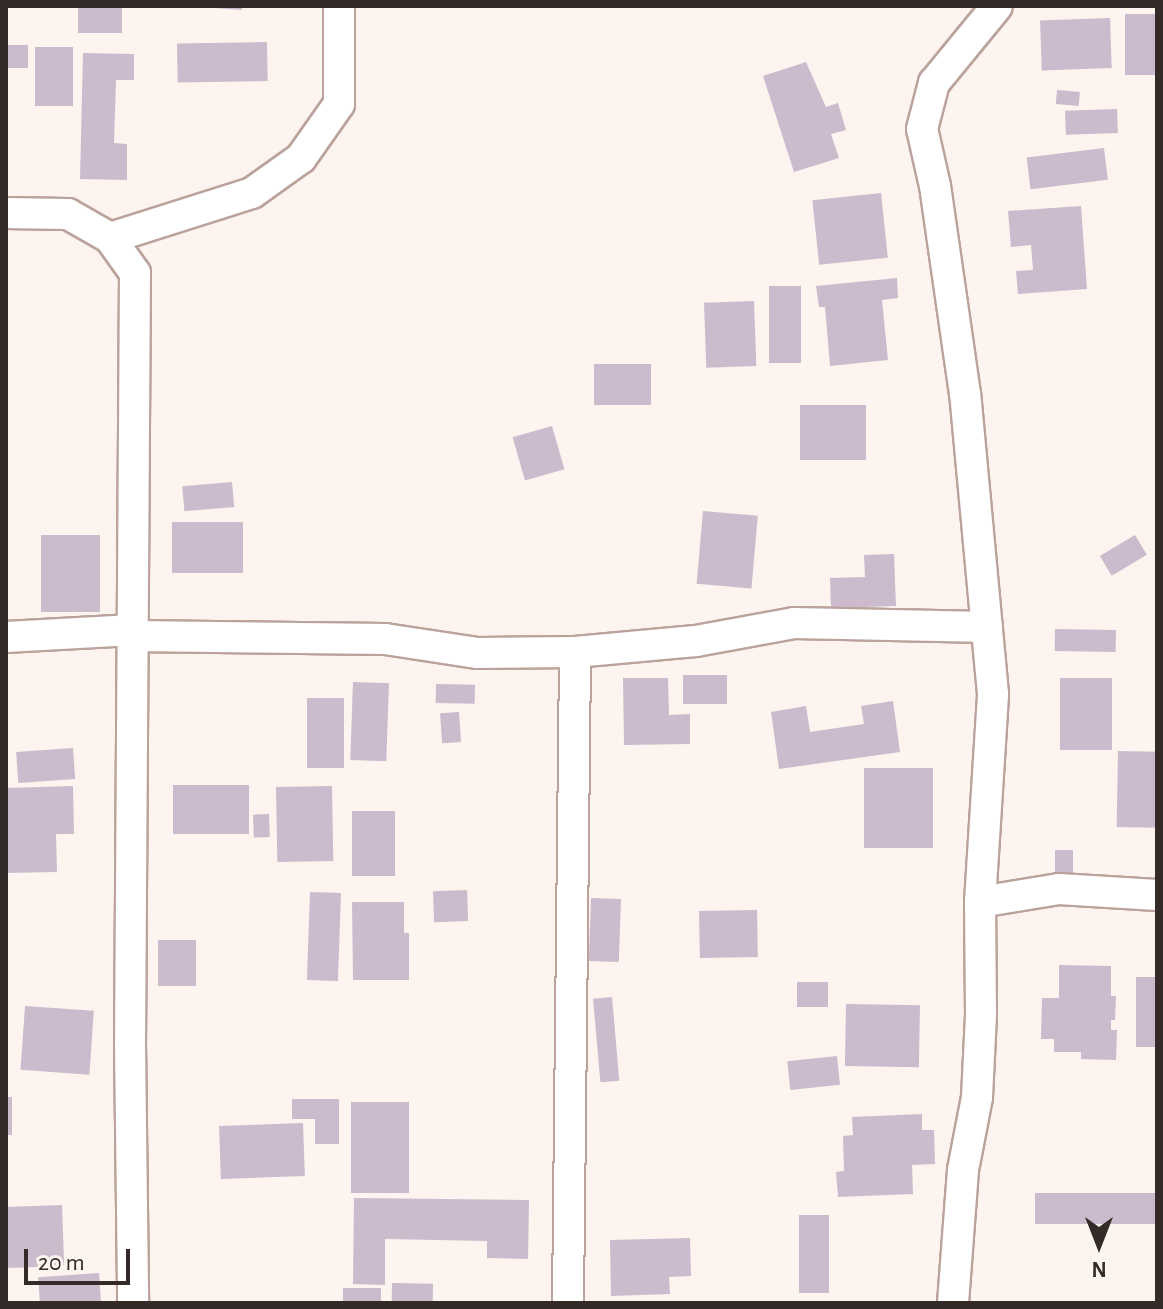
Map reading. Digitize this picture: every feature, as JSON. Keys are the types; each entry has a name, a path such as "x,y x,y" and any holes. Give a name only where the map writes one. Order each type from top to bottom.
{"street":[{"path":"110,238 252,193 301,158 339,104 339,6"},
{"path":"953,1303 963,1170 977,1097 980,902 993,694 965,394 935,186 922,129 934,83 997,6"},
{"path":"6,213 68,214 110,238 135,273 133,1303"},
{"path":"6,637 132,633 385,639 478,653 575,652 696,641 794,623 987,627"},
{"path":"568,1303 575,652"},
{"path":"980,902 1059,889 1157,895"}],"building":[{"path":"78,6 122,6 122,33 78,33"},
{"path":"185,6 242,6 242,10"},
{"path":"1125,14 1157,14 1157,75 1125,75"},
{"path":"1110,18 1112,68 1042,70 1040,20"},
{"path":"267,42 268,81 178,83 177,44"},
{"path":"6,45 28,45 28,68 6,68"},
{"path":"35,47 73,47 73,106 35,106"},
{"path":"83,53 134,54 134,80 116,80 114,143 127,144 127,180 80,179"},
{"path":"806,62 826,107 838,103 846,130 831,134 839,158 794,172 763,76"},
{"path":"1057,90 1080,92 1079,106 1056,104"},
{"path":"1117,109 1118,133 1066,135 1065,111"},
{"path":"1104,148 1108,180 1030,189 1027,158"},
{"path":"881,193 888,258 819,265 812,200"},
{"path":"1081,206 1087,289 1018,294 1016,271 1033,270 1031,245 1011,247 1008,211"},
{"path":"897,278 898,298 882,300 888,360 830,366 825,307 819,307 816,286"},
{"path":"769,286 801,286 801,363 769,363"},
{"path":"754,301 756,366 706,368 704,303"},
{"path":"594,364 651,364 651,405 594,405"},
{"path":"800,405 866,405 866,460 800,460"},
{"path":"552,426 564,469 525,481 513,437"},
{"path":"232,482 234,507 184,511 182,486"},
{"path":"703,511 758,516 751,589 697,584"},
{"path":"172,522 243,522 243,573 172,573"},
{"path":"41,535 100,535 100,612 41,612"},
{"path":"1135,535 1147,555 1112,576 1100,556"},
{"path":"894,554 896,606 831,608 830,578 865,577 864,555"},
{"path":"1055,629 1116,630 1116,652 1055,651"},
{"path":"683,675 727,675 727,704 683,704"},
{"path":"623,678 668,678 669,715 690,714 690,744 624,745"},
{"path":"1060,678 1112,678 1112,750 1060,750"},
{"path":"353,682 389,683 386,761 350,760"},
{"path":"436,684 475,685 475,704 436,703"},
{"path":"307,698 344,698 344,768 307,768"},
{"path":"893,701 900,752 779,769 771,712 806,706 810,732 864,724 861,706"},
{"path":"459,712 461,742 442,743 440,713"},
{"path":"73,748 75,779 18,783 16,752"},
{"path":"1118,751 1157,752 1156,828 1117,827"},
{"path":"864,768 933,768 933,848 864,848"},
{"path":"173,785 249,785 249,834 173,834"},
{"path":"73,786 74,834 56,834 57,872 6,873 6,788"},
{"path":"332,786 333,861 277,862 276,787"},
{"path":"352,811 395,811 395,876 352,876"},
{"path":"269,814 270,837 254,838 253,815"},
{"path":"1055,850 1073,850 1073,873 1055,873"},
{"path":"467,890 468,921 434,922 433,891"},
{"path":"310,892 341,893 338,981 307,980"},
{"path":"591,898 621,899 619,962 589,961"},
{"path":"352,902 404,902 404,933 409,933 409,980 353,980"},
{"path":"757,910 758,957 700,958 699,911"},
{"path":"158,940 196,940 196,986 158,986"},
{"path":"1059,965 1111,966 1111,996 1116,996 1115,1020 1111,1020 1111,1030 1117,1030 1116,1060 1081,1059 1081,1052 1054,1052 1054,1039 1041,1039 1042,998 1059,998"},
{"path":"1136,977 1157,977 1157,1047 1136,1047"},
{"path":"797,982 828,982 828,1007 797,1007"},
{"path":"612,997 619,1081 600,1082 593,999"},
{"path":"846,1004 920,1005 919,1067 845,1066"},
{"path":"25,1006 94,1011 89,1075 21,1070"},
{"path":"837,1056 840,1085 790,1090 787,1061"},
{"path":"6,1097 12,1097 12,1135 6,1135"},
{"path":"292,1099 339,1099 339,1144 315,1144 315,1119 292,1119"},
{"path":"351,1102 409,1102 409,1193 351,1193"},
{"path":"922,1114 922,1130 934,1130 935,1164 912,1165 913,1194 838,1197 836,1172 844,1171 843,1136 853,1135 852,1117"},
{"path":"303,1123 305,1176 221,1179 219,1126"},
{"path":"1035,1193 1157,1193 1157,1224 1035,1224"},
{"path":"354,1198 529,1200 528,1259 487,1258 487,1241 385,1239 385,1285 353,1284"},
{"path":"62,1205 64,1266 8,1268 6,1207"},
{"path":"799,1215 829,1215 829,1293 799,1293"},
{"path":"690,1238 691,1276 669,1277 670,1294 611,1296 610,1240"},
{"path":"99,1273 101,1302 40,1303 38,1277"},
{"path":"392,1283 433,1284 433,1303 392,1303"},
{"path":"343,1288 381,1288 381,1303 343,1303"}]}
